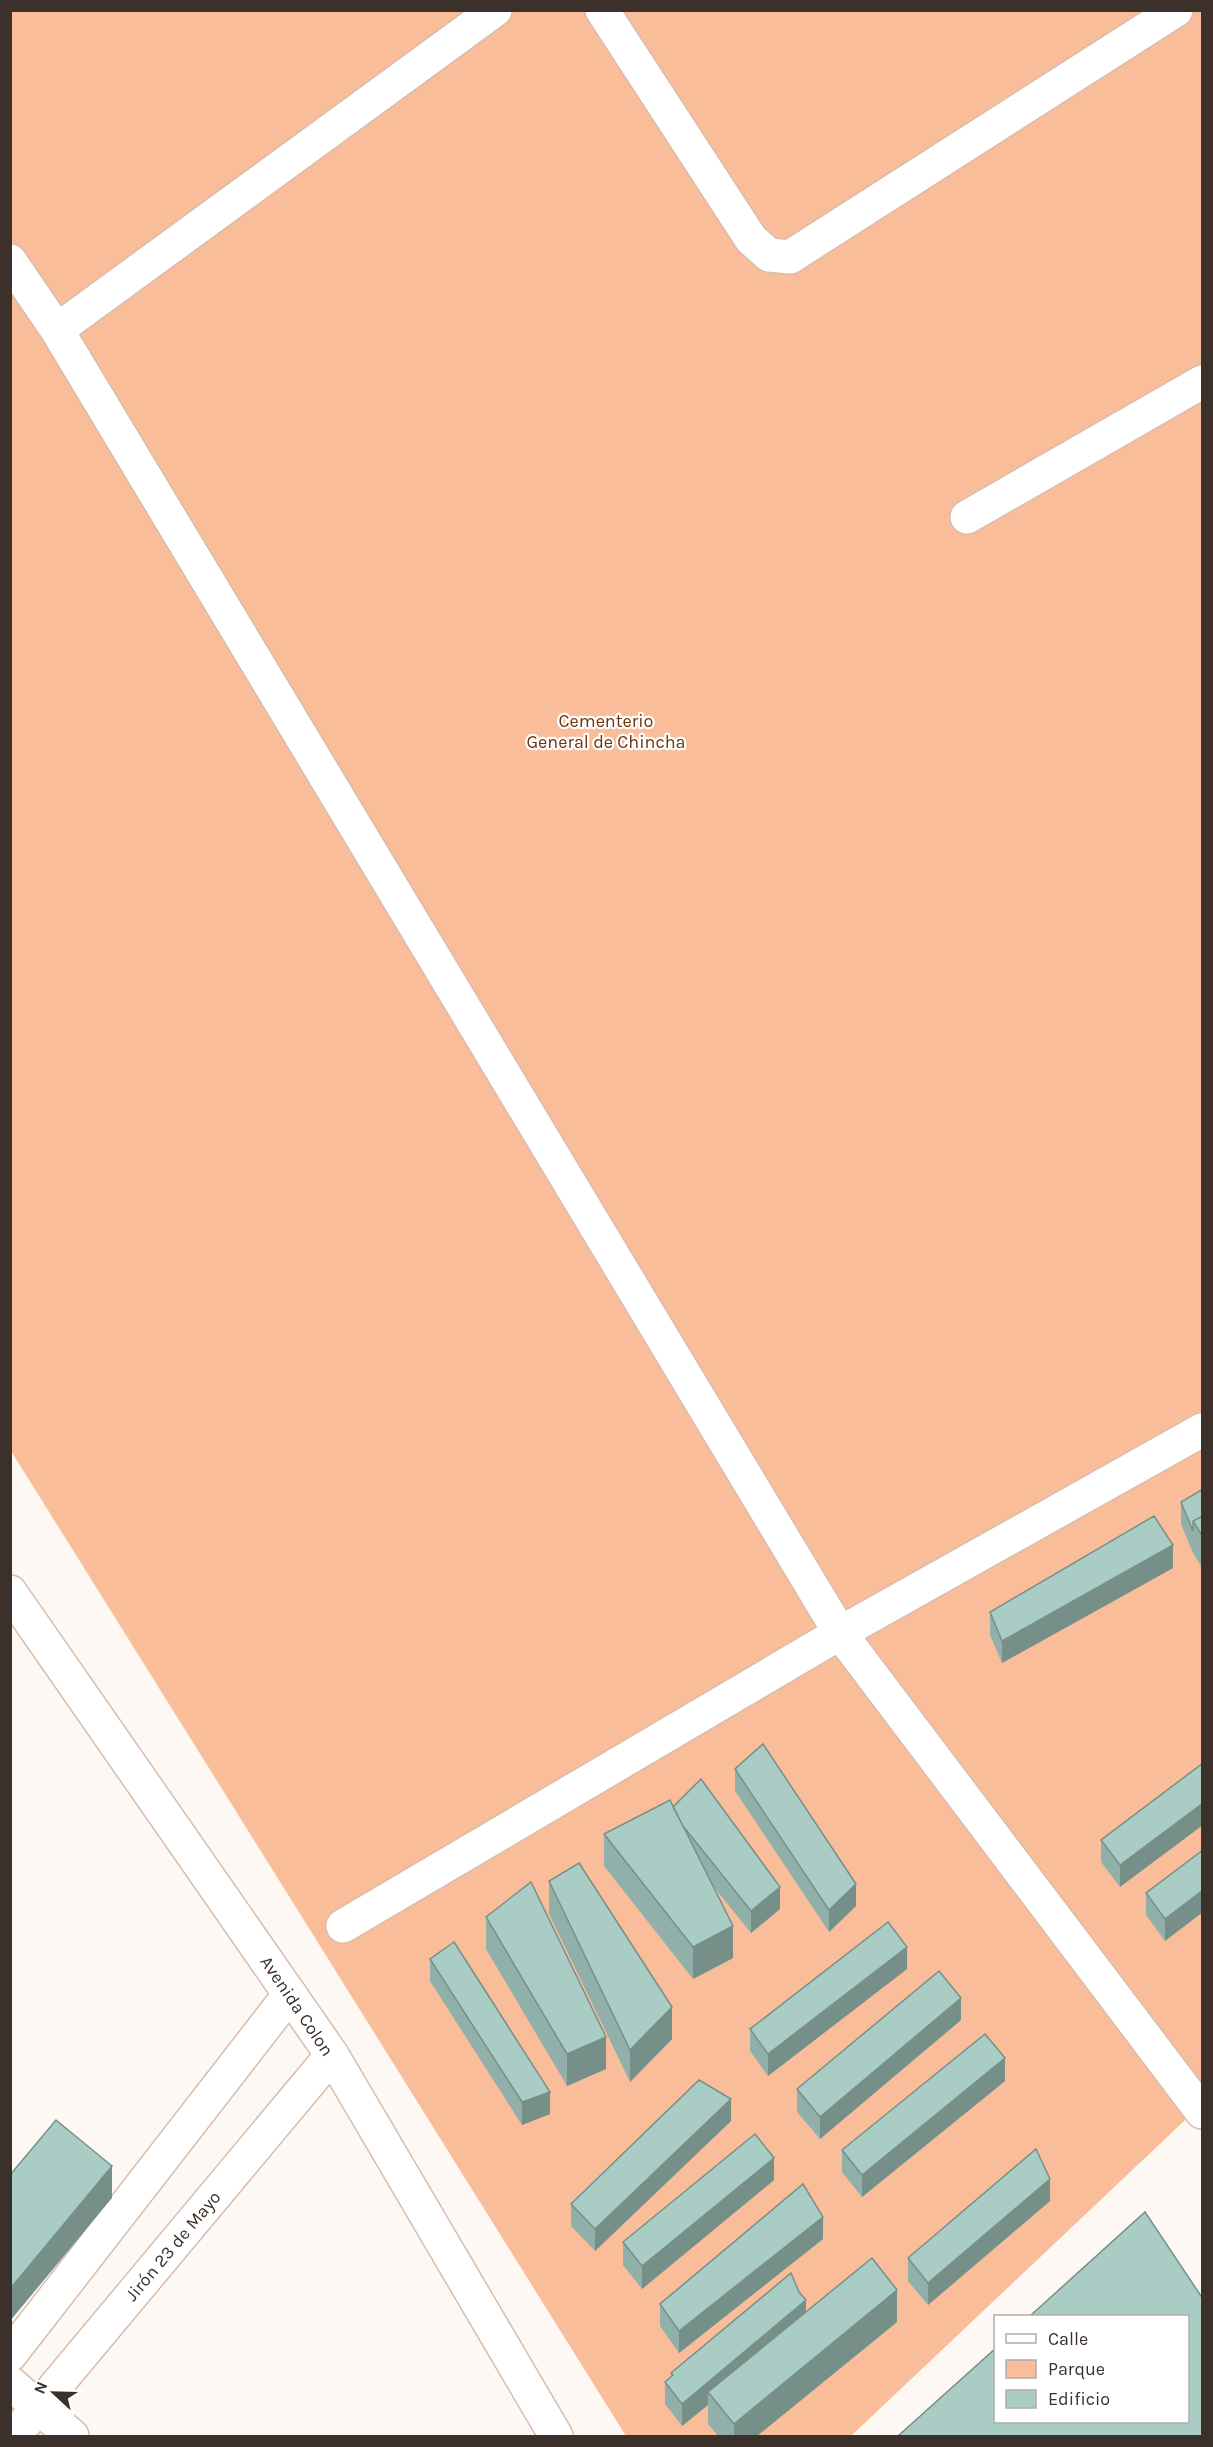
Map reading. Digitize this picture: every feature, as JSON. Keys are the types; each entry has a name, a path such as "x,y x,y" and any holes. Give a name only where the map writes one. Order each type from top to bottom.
{"street":[{"path":"57,330 495,10"},
{"path":"602,10 751,239 769,255 790,257 1176,10"},
{"path":"10,261 57,330 840,1633 1203,2112"},
{"path":"967,517 1203,382"},
{"path":"343,1926 840,1633 1203,1430"},
{"name":"Avenida Colon","path":"10,1592 332,2055 556,2436"},
{"path":"10,2355 290,1994"},
{"name":"Jirón 23 de Mayo","path":"14,2436 332,2055"},
{"path":"10,2383 72,2436"}],"green space":[{"name":"Cementerio General de Chincha","path":"11,11 1202,11 1202,2104 851,2436 626,2436 11,1451"}],"building":[{"path":"1203,1489 1203,1516 1193,1521 1193,1531 1181,1502"},
{"path":"1154,1516 1173,1545 1002,1641 990,1612"},
{"path":"1203,1516 1203,1537 1193,1521"},
{"path":"763,1744 856,1884 829,1910 735,1769"},
{"path":"1203,1763 1203,1803 1120,1865 1101,1840"},
{"path":"701,1779 780,1887 751,1911 683,1826 673,1807"},
{"path":"670,1800 733,1926 693,1947 604,1834"},
{"path":"1203,1850 1203,1890 1165,1919 1146,1893"},
{"path":"579,1863 672,2007 630,2050 549,1881"},
{"path":"531,1882 606,2037 567,2054 486,1917"},
{"path":"888,1922 907,1947 768,2054 750,2029"},
{"path":"454,1942 550,2092 522,2102 430,1959"},
{"path":"939,1971 961,1998 820,2117 797,2089"},
{"path":"985,2034 1005,2058 862,2175 842,2150"},
{"path":"699,2080 731,2099 595,2229 571,2204"},
{"path":"56,2120 112,2166 10,2289 10,2175"},
{"path":"755,2134 774,2158 642,2266 623,2242"},
{"path":"1036,2149 1050,2179 928,2283 908,2258"},
{"path":"803,2184 823,2217 679,2331 660,2304"},
{"path":"1145,2212 1203,2299 1203,2436 898,2436 994,2350 994,2423 1189,2423 1189,2315 1031,2315"},
{"path":"872,2258 897,2290 734,2424 708,2392"},
{"path":"791,2273 799,2292 806,2300 682,2404 665,2382 673,2375 671,2373"}]}
